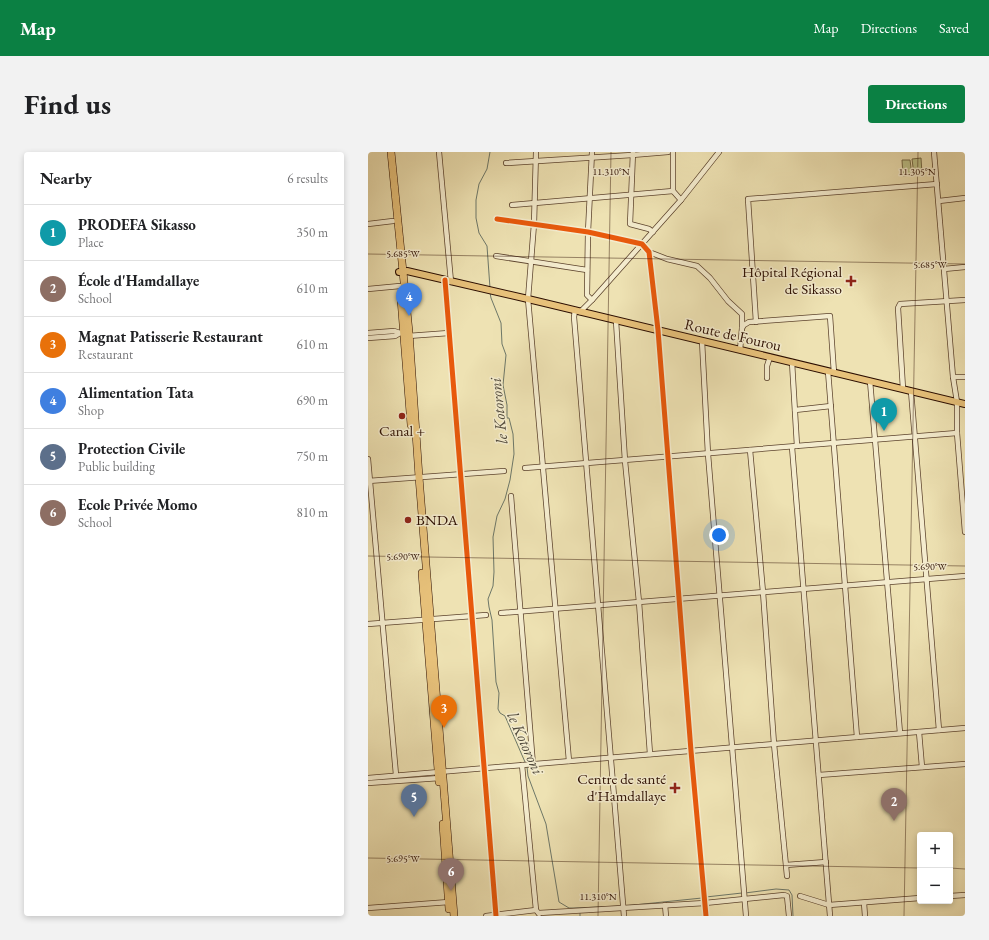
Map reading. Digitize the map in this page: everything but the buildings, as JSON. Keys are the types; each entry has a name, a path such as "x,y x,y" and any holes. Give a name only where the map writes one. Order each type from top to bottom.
{"highway":[{"path":"387,152 401,272 400,286 405,334"},
{"path":"391,152 428,619 454,916"},
{"path":"441,775 450,916"}],"main road":[{"name":"Route de Fourou","path":"401,272 484,288 965,404"}],"street":[{"path":"439,152 448,281 449,332 496,916"},
{"path":"536,152 534,224 528,299 569,761"},
{"path":"506,163 592,155 668,152"},
{"path":"673,152 673,191 681,200"},
{"path":"624,916 574,317 577,311 592,300 653,232 681,200 719,152"},
{"path":"934,152 953,377 957,402 957,433 965,532"},
{"path":"632,154 630,224 649,229 653,232"},
{"path":"592,155 587,270 587,295 592,300"},
{"path":"756,322 748,198 937,184"},
{"path":"512,205 673,191"},
{"path":"939,201 965,198"},
{"path":"497,219 588,232 642,244 649,252 667,259 697,266 710,278 728,301 742,314 740,350"},
{"path":"368,224 394,221"},
{"path":"649,252 658,330 691,751 706,916"},
{"path":"496,256 587,270"},
{"path":"944,269 965,267"},
{"path":"368,289 400,286"},
{"path":"903,389 898,308 900,304 965,300"},
{"path":"742,328 744,324 749,322 830,316 830,406 857,737"},
{"path":"616,320 625,461 639,602 650,754"},
{"path":"368,333 394,331 405,334"},
{"path":"368,338 405,334 449,332"},
{"path":"702,341 708,454 746,916"},
{"path":"767,378 767,366 770,357"},
{"path":"792,362 795,410 795,446 804,589 830,916"},
{"path":"953,377 965,377"},
{"path":"870,381 900,733"},
{"path":"912,391 939,730"},
{"path":"795,410 830,406"},
{"path":"525,468 957,433"},
{"path":"750,450 763,592 774,744 787,876"},
{"path":"368,459 396,775"},
{"path":"369,481 504,471"},
{"path":"511,496 521,612 531,765"},
{"path":"502,613 965,576"},
{"path":"368,624 486,615"},
{"path":"368,783 441,775 484,768 965,728"},
{"path":"919,732 922,767"},
{"path":"819,775 965,764"},
{"path":"522,765 538,913"},
{"path":"368,778 396,775 441,775"},
{"path":"786,865 826,862"},
{"path":"953,896 965,894"},
{"path":"486,916 538,913 582,913 623,906 665,905 705,900 786,895 789,916"},
{"path":"800,896 829,905 917,898"},
{"path":"368,908 449,902"},
{"path":"864,903 865,916"},
{"path":"665,905 666,916"}],"green space":[{"path":"921,158 922,174 914,175 912,159"},
{"path":"902,160 910,160 912,175 903,176"}],"waterway":[{"name":"le Kotoroni","path":"490,152 487,169 479,184 476,200 476,218 479,233 487,246 490,288"},
{"name":"le Kotoroni","path":"490,293 501,323 502,344 506,355 503,385 507,405 507,418 509,418 513,434 514,454 510,480 505,499 497,516 493,537 493,586 488,599 492,620 496,682 499,693 498,709 500,713 505,716 525,762"},
{"name":"le Kotoroni","path":"527,767 528,776 546,824 559,902 569,908 621,906"},
{"name":"le Kotoroni","path":"745,893 776,889 789,890 792,895 793,916"},
{"name":"le Kotoroni","path":"706,897 742,893"},
{"name":"le Kotoroni","path":"624,906 702,898"}],"cycle path":[{"path":"497,219 588,232 642,244 649,252 658,330 691,751 706,916"},
{"path":"445,280 496,916"}],"place":[{"name":"Hôpital Régional de Sikasso","path":"851,281"},
{"name":"Alimentation Tata","path":"409,316"},
{"name":"Canal +","path":"402,416"},
{"name":"PRODEFA Sikasso","path":"884,431"},
{"name":"BNDA","path":"408,520"},
{"name":"Magnat Patisserie Restaurant","path":"444,728"},
{"name":"Centre de santé d'Hamdallaye","path":"675,788"},
{"name":"Protection Civile","path":"414,817"},
{"name":"École d'Hamdallaye","path":"894,821"},
{"name":"Ecole Privée Momo","path":"451,891"}]}
